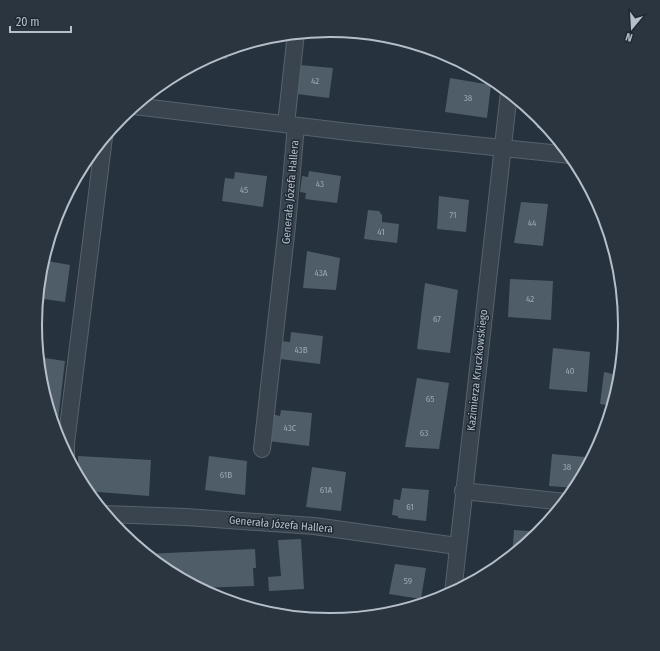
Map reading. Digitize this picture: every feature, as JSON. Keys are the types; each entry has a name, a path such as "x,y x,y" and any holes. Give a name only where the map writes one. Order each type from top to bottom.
{"street":[{"name":"Generała Józefa Hallera","path":"262,449 286,234 296,39"},
{"name":"Kazimierza Kruczkowskiego","path":"454,586 463,491 508,99"},
{"name":"Generała Józefa Hallera","path":"142,107 291,125 562,154"},
{"path":"66,443 103,148"},
{"path":"463,491 559,501"},
{"name":"Generała Józefa Hallera","path":"112,514 186,516 314,526 457,546"}],"building":[{"path":"300,65 333,68 329,98 297,94"},
{"path":"450,78 487,84 491,87 487,118 445,112"},
{"path":"309,171 341,176 337,203 305,199 306,193 300,192 302,176 308,177"},
{"path":"235,172 267,176 263,207 222,201 225,178 234,179"},
{"path":"439,196 469,200 466,232 437,229"},
{"path":"521,202 548,204 543,246 514,243"},
{"path":"368,210 379,211 382,215 382,222 399,224 397,243 364,239"},
{"path":"307,251 340,258 336,290 303,288"},
{"path":"49,261 70,265 65,302 43,299"},
{"path":"510,279 553,281 551,320 508,317"},
{"path":"425,283 458,290 450,353 417,349"},
{"path":"291,332 323,336 320,364 280,359 282,341 290,342"},
{"path":"553,348 590,352 587,392 549,389"},
{"path":"43,358 65,361 58,421 51,400"},
{"path":"604,372 614,374 607,405 600,404"},
{"path":"417,378 449,383 439,449 405,447"},
{"path":"281,410 312,413 309,446 268,441 271,414 280,416"},
{"path":"552,454 585,457 585,461 569,487 549,486"},
{"path":"78,456 151,460 149,496 94,492 78,466"},
{"path":"209,456 247,461 245,495 205,490"},
{"path":"312,467 346,472 341,511 306,507"},
{"path":"402,488 429,490 426,521 398,518 398,516 392,515 394,499 400,500"},
{"path":"514,530 532,531 520,542 513,548"},
{"path":"301,539 304,589 269,591 268,577 281,576 278,540"},
{"path":"255,549 256,568 253,568 254,586 210,588 186,575 154,554"},
{"path":"395,564 426,568 421,599 389,594"}]}
